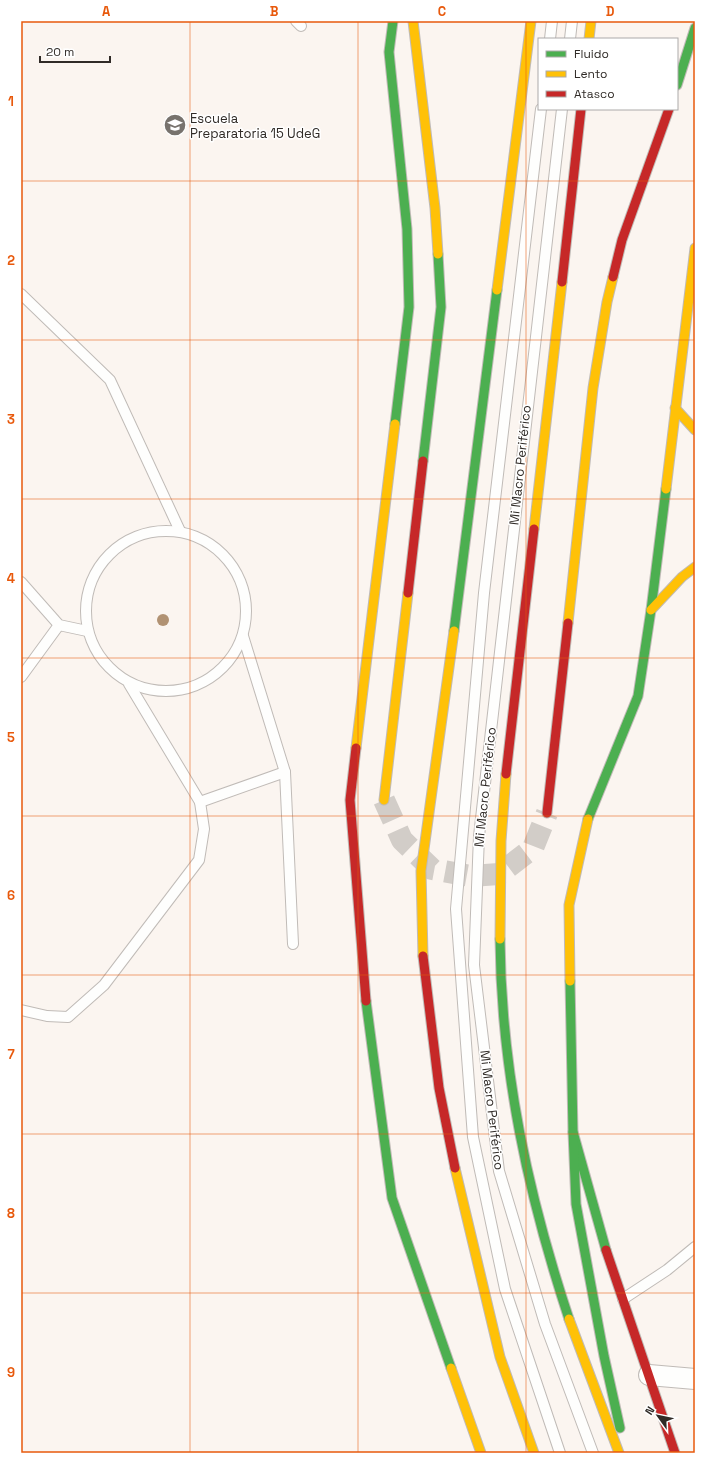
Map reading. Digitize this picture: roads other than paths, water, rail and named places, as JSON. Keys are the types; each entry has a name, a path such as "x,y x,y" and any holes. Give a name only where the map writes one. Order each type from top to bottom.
{"main road":[{"path":"393,21 389,52 406,229 409,307 350,800 367,1009 392,1198 481,1453"},
{"path":"384,800 441,307 435,208 413,21"},
{"path":"531,21 464,558 421,871 423,965 439,1088 464,1211 500,1357 534,1453"},
{"path":"588,38 590,21"},
{"path":"678,82 695,28"},
{"path":"581,110 502,804 500,852 501,998 512,1101 531,1193 559,1290 585,1368 618,1453"},
{"path":"547,813 593,388 607,302 622,240 669,110"},
{"path":"626,1453 604,1356 576,1204 572,1132 569,905 590,811 638,696 651,610 695,248"},
{"path":"675,408 695,430"},
{"path":"651,610 682,577 695,567"},
{"path":"572,1132 610,1263 675,1453"}],"street":[{"path":"649,1375 695,1379"}],"lane":[{"path":"296,21 302,26 302,21"},
{"path":"550,38 552,21"},
{"path":"570,38 572,21"},
{"name":"Mi Macro Periférico","path":"541,110 484,594 456,908 473,1137 505,1289 560,1453"},
{"name":"Mi Macro Periférico","path":"562,110 480,828 474,965 499,1171 545,1324 593,1453"},
{"path":"21,294 110,380 180,531"},
{"path":"153,531 180,531 206,540 227,558 241,582 247,608 242,636 229,660 209,679 183,690 156,692 129,684 110,670 96,652 87,631 85,604 92,578 107,556 127,540 153,531"},
{"path":"21,582 59,625 87,631"},
{"path":"21,677 59,625"},
{"path":"242,636 285,772 293,944"},
{"path":"21,1010 47,1016 68,1017 104,985 199,860 204,829 200,802 129,684"},
{"path":"200,802 285,772"},
{"path":"623,1299 667,1270 695,1247"}],"tunnel":[{"path":"384,800 402,840 432,869 470,876 499,874 533,848 547,813"}],"place":[{"name":"Escuela Preparatoria 15 UdeG","path":"175,125"}]}
